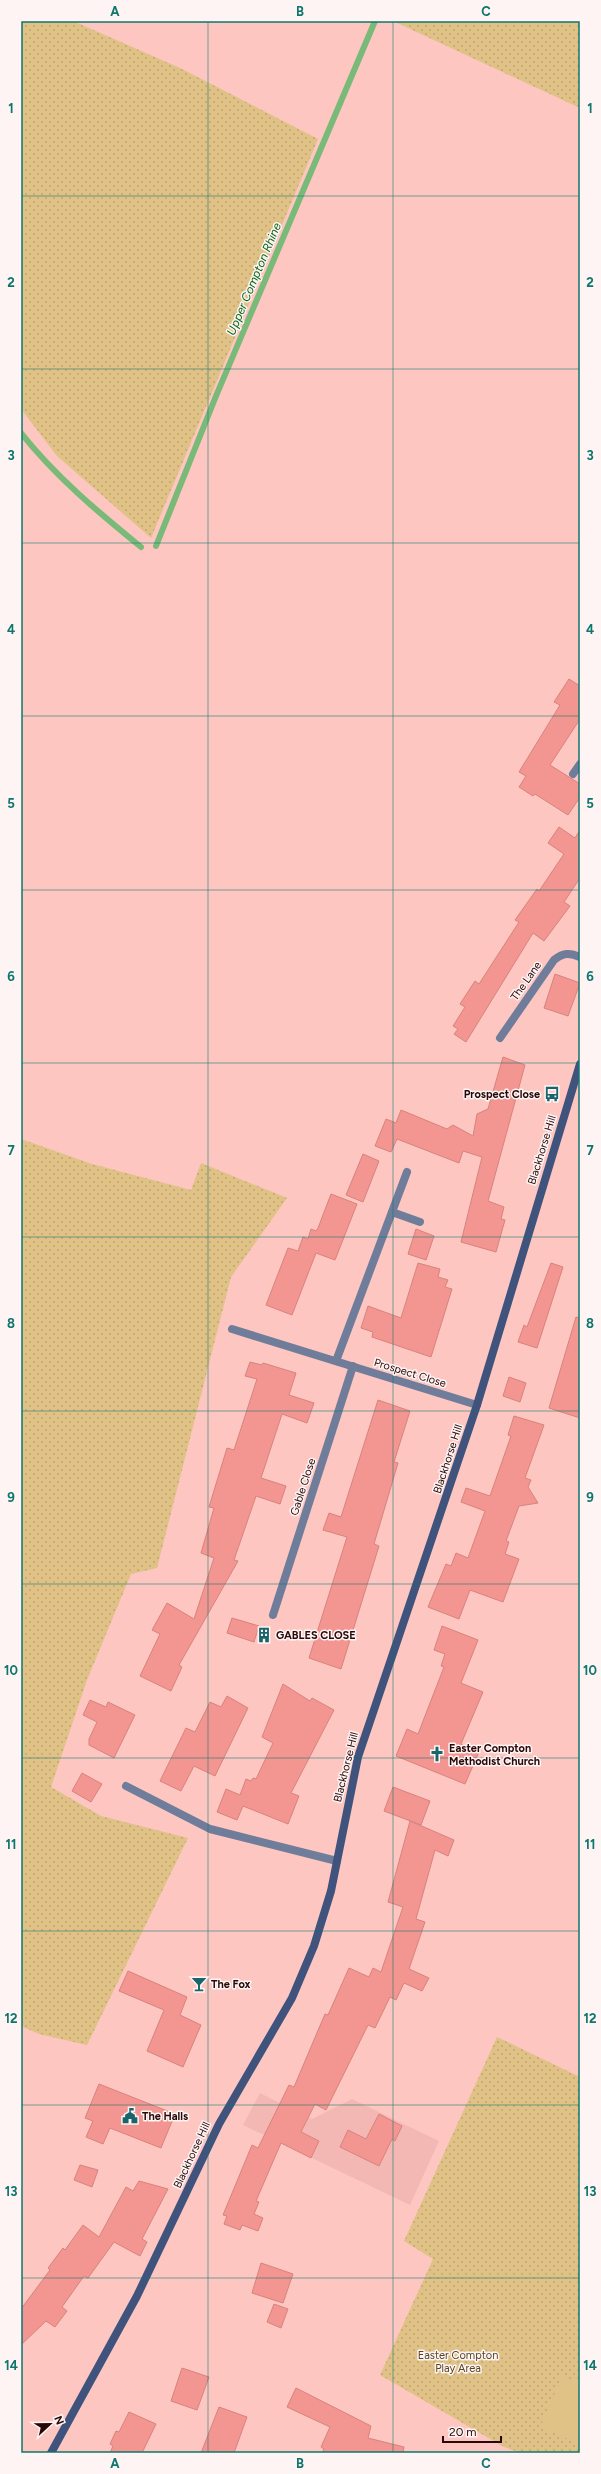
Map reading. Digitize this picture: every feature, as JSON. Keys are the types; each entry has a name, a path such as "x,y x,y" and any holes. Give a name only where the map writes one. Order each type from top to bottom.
{"main road":[{"name":"Blackhorse Hill","path":"51,2453 137,2296 223,2117 292,1998 314,1946 337,1861 349,1794 362,1744 477,1405 580,1064"}],"street":[{"path":"573,774 580,764"},
{"name":"The Lane","path":"500,1038 554,960 561,954 569,953 580,957"},
{"path":"336,1361 407,1172"},
{"path":"392,1212 420,1222"},
{"name":"Prospect Close","path":"232,1329 477,1405"},
{"name":"Gable Close","path":"273,1615 353,1366"},
{"path":"126,1786 210,1829 337,1861"}],"shaded area":[{"path":"260,2093 312,2119 352,2099 439,2141 410,2205 243,2125"}],"green space":[{"path":"21,21 73,21 180,68 318,139 151,538 57,456 21,409"},
{"path":"393,21 580,21 580,108"},
{"path":"21,1139 92,1164 191,1190 201,1163 287,1198 231,1277 157,1568 131,1574 87,1680 51,1787 101,1816 188,1838 87,2045 39,2034 21,2026"},
{"name":"Easter Compton Play Area","path":"497,2037 580,2077 580,2453 521,2453 504,2447 380,2375 433,2259 404,2241"},
{"path":"562,2376 580,2383 580,2444 540,2427"}],"building":[{"path":"569,679 580,686 580,719 550,765 580,784 580,797 568,815 535,794 533,796 519,787 526,776 519,772 560,705 554,702"},
{"path":"559,827 575,838 580,830 580,878 564,902 570,906 544,941 533,933 466,1042 454,1034 458,1029 453,1026 465,1007 460,1004 475,981 479,984 519,922 515,920 537,889 539,891 564,854 548,843"},
{"path":"555,974 580,983 568,1016 544,1008"},
{"path":"503,1057 525,1065 488,1201 504,1207 501,1219 505,1220 496,1252 461,1242 482,1157 463,1151 459,1163 397,1139 391,1152 375,1146 386,1119 396,1123 401,1110 447,1129 453,1125 473,1136 477,1114 488,1109"},
{"path":"363,1154 379,1161 363,1202 346,1195"},
{"path":"331,1194 357,1204 335,1260 316,1253 292,1315 266,1305 288,1248 298,1251 303,1237 308,1239 311,1229 316,1231"},
{"path":"416,1229 434,1236 426,1260 408,1254"},
{"path":"418,1263 440,1269 438,1277 448,1280 445,1287 452,1289 431,1357 372,1337 373,1332 361,1328 368,1306 401,1318"},
{"path":"551,1263 563,1267 537,1348 518,1342 524,1325 527,1327"},
{"path":"576,1317 580,1318 580,1418 549,1408"},
{"path":"250,1362 262,1365 263,1363 296,1373 289,1395 314,1403 307,1423 282,1414 261,1478 286,1486 280,1504 256,1496 234,1560 238,1561 179,1665 182,1667 171,1691 140,1676 160,1634 152,1630 167,1603 194,1619 214,1558 201,1553 214,1508 209,1507 227,1448 234,1450 257,1379 245,1376"},
{"path":"509,1377 526,1383 520,1402 503,1396"},
{"path":"378,1400 410,1411 394,1462 398,1463 374,1544 379,1546 341,1669 309,1658 347,1537 323,1530 329,1513 341,1517"},
{"path":"514,1416 544,1425 525,1478 531,1480 528,1487 538,1503 519,1506 506,1541 509,1542 505,1554 519,1559 503,1602 470,1590 459,1619 428,1607 446,1564 451,1566 456,1553 468,1558 485,1511 461,1502 466,1488 490,1496 511,1436 508,1435"},
{"path":"232,1618 259,1626 254,1642 227,1633"},
{"path":"442,1626 478,1640 461,1683 483,1692 461,1744 479,1752 465,1784 396,1756 407,1729 418,1734 444,1667 441,1666 445,1654 434,1650"},
{"path":"283,1684 310,1701 312,1698 334,1710 291,1793 299,1796 288,1824 243,1806 237,1820 217,1812 226,1789 240,1795 246,1779 251,1781 253,1778 256,1779 273,1743 262,1737"},
{"path":"227,1696 248,1708 215,1776 194,1766 181,1791 160,1781 186,1728 195,1732 210,1702 221,1707"},
{"path":"90,1700 106,1707 108,1702 135,1715 114,1758 89,1745 89,1739 97,1722 83,1715"},
{"path":"82,1773 102,1784 91,1802 72,1791"},
{"path":"393,1787 430,1801 421,1825 384,1811"},
{"path":"410,1821 454,1840 448,1856 435,1850 416,1919 425,1922 409,1969 429,1978 422,1991 404,1983 396,2000 390,1997 375,2028 368,2025 326,2110 315,2104 301,2132 319,2141 311,2158 281,2143 256,2201 259,2202 254,2214 263,2218 258,2231 242,2225 240,2230 224,2224 227,2216 223,2215 252,2145 258,2148 289,2085 294,2087 325,2014 328,2015 349,1968 369,1977 373,1968 381,1972 403,1907 388,1902"},
{"path":"128,1971 187,1997 180,2015 201,2025 183,2067 147,2051 164,2010 119,1991"},
{"name":"The Halls","path":"99,2084 175,2114 161,2148 110,2128 103,2144 86,2137 93,2121 85,2118"},
{"path":"379,2114 402,2126 395,2141 392,2139 379,2166 340,2147 348,2130 366,2139"},
{"path":"80,2165 98,2170 92,2187 74,2180"},
{"path":"139,2181 168,2189 142,2239 147,2242 140,2256 114,2242 88,2278 84,2276 62,2307 67,2311 55,2327 46,2321 21,2345 21,2309 50,2270 48,2268 63,2248 65,2250 83,2225 99,2237 126,2187 133,2191"},
{"path":"261,2263 293,2274 283,2303 252,2293"},
{"path":"274,2304 288,2309 281,2328 267,2322"},
{"path":"182,2368 209,2377 197,2410 171,2401"},
{"path":"296,2388 371,2426 368,2438 404,2447 403,2453 322,2453 324,2449 321,2447 330,2427 287,2407"},
{"path":"219,2407 247,2417 234,2453 201,2453"},
{"path":"129,2412 156,2424 142,2453 110,2453 113,2446 110,2444 116,2431 119,2432"}],"waterway":[{"name":"Upper Compton Rhine","path":"156,546 216,396 375,21"},
{"path":"21,433 63,479 93,507 141,547"}],"place":[{"name":"Prospect Close","path":"552,1094"},
{"name":"GABLES CLOSE","path":"264,1635"},
{"name":"Easter Compton Methodist Church","path":"437,1754"},
{"name":"The Fox","path":"199,1984"},
{"name":"The Halls","path":"130,2116"}]}
